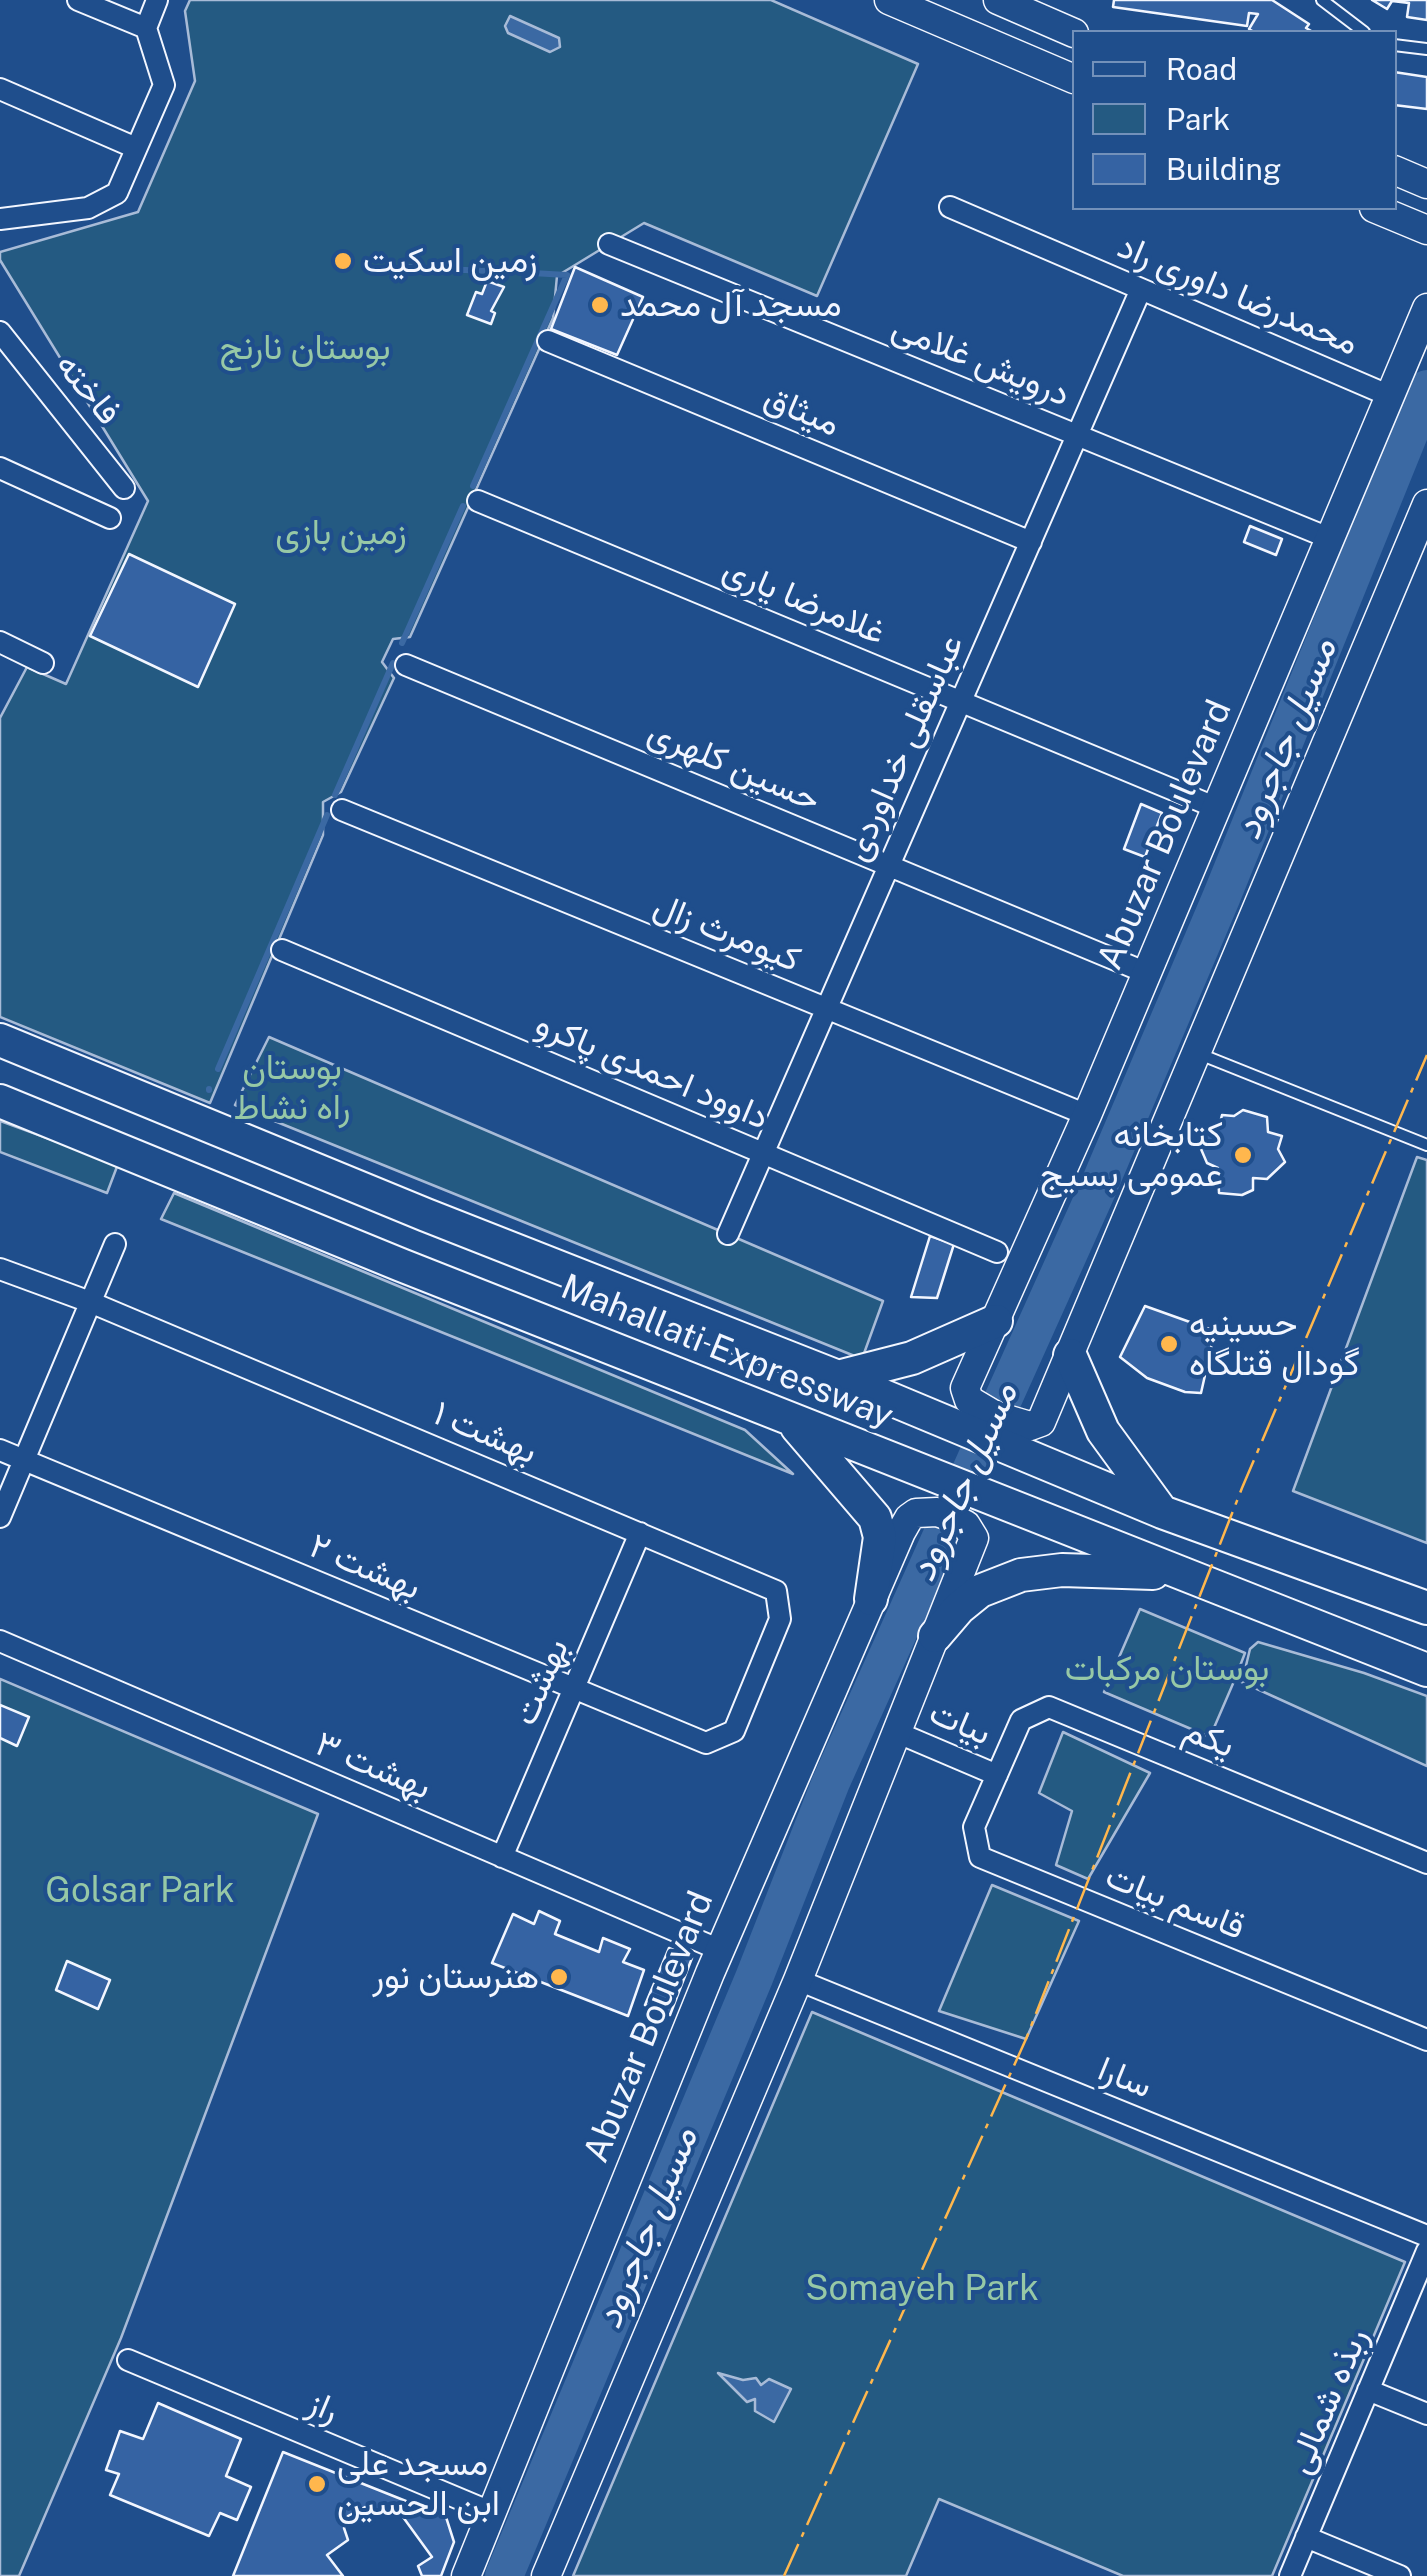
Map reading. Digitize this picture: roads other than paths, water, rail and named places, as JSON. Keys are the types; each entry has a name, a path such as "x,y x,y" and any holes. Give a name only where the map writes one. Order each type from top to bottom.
{"highway":[{"name":"Mahallati Expressway","path":"0,1040 838,1377 987,1420 1162,1512 1427,1608"},
{"name":"Mahallati Expressway","path":"0,1102 964,1489 1427,1670"},
{"path":"264,1209 288,1203 299,1190 296,1172 283,1156"},
{"path":"400,1264 376,1236 379,1224 386,1218 426,1214"},
{"path":"838,1377 912,1358 996,1321"},
{"path":"1070,1355 1103,1431 1162,1512"},
{"path":"791,1420 875,1518 880,1537 871,1599"},
{"path":"934,1636 980,1591 1021,1575 1062,1570 1180,1574"}],"main road":[{"path":"889,0 1072,79"},
{"path":"998,0 1072,32"},
{"path":"1397,171 1427,184"},
{"path":"1379,210 1427,230"},
{"name":"Abuzar Boulevard","path":"987,1420 996,1321 1087,1115 1427,308"},
{"path":"987,1420 1030,1426 1041,1422 1427,504"},
{"name":"Abuzar Boulevard","path":"466,2576 720,1950 871,1599 908,1518 937,1512 966,1526 974,1538 934,1636"},
{"path":"546,2576 798,1980 934,1636"}],"street":[{"path":"78,0 146,28"},
{"path":"0,219 88,208 117,193 164,85 146,28 157,0"},
{"path":"0,89 136,148"},
{"name":"محمدرضا داوری راد","path":"950,207 1390,396"},
{"name":"درویش غلامی","path":"608,244 1329,538"},
{"name":"عباسقلی خداوردی","path":"728,1234 1141,289"},
{"name":"فاخته","path":"0,332 124,488"},
{"name":"میثاق","path":"548,341 1030,542"},
{"path":"0,468 110,518"},
{"name":"غلامرضا یاری","path":"478,501 1216,808"},
{"path":"0,642 43,663"},
{"name":"حسین کلهری","path":"406,665 1147,973"},
{"name":"کیومرث زال","path":"342,810 1087,1115"},
{"name":"داوود احمدی پاکرو","path":"282,950 998,1252"},
{"path":"0,1517 115,1244"},
{"name":"بهشت ۱","path":"0,1269 90,1302 776,1591 780,1619 734,1731 706,1744"},
{"name":"بهشت ۲","path":"0,1450 706,1744"},
{"name":"بهشت","path":"502,1857 640,1533"},
{"name":"بهشت ۳","path":"0,1642 720,1950"},
{"name":"یکم","path":"998,1774 1021,1720 1049,1708 1427,1863"},
{"name":"بیات","path":"896,1732 998,1774"},
{"name":"قاسم بیات","path":"998,1774 974,1827 980,1857 1427,2040"},
{"name":"سارا","path":"798,1980 1427,2236"},
{"name":"ربذه شمالی","path":"1290,2576 1427,2252"},
{"name":"راز","path":"128,2360 493,2513"},
{"path":"1368,2390 1427,2414"},
{"path":"1306,2537 1400,2576"}],"lane":[{"path":"1322,0 1361,30"},
{"path":"1397,45 1427,49"},
{"path":"1196,1053 1427,1144"}],"waterway":[{"path":"408,267 420,268"},
{"path":"443,269 509,272"},
{"path":"473,486 567,275 532,273"},
{"name":"مسیل جاجرود","path":"504,2576 754,1978 831,1782 1098,1188 1221,898 1427,389"},
{"path":"402,643 463,506"},
{"path":"335,795 393,663"},
{"path":"218,1069 327,815"}],"place":[{"name":"زمین اسکیت","path":"343,261"},
{"name":"مسجد آل محمد","path":"600,305"},
{"name":"کتابخانه عمومی بسیج","path":"1243,1155"},
{"name":"حسینیه گودال قتلگاه","path":"1169,1344"},
{"name":"هنرستان نور","path":"559,1977"},
{"name":"مسجد علی ابن الحسین","path":"317,2484"}],"park label":[{"name":"بوستان نارنج","path":"305,348"},
{"name":"زمین بازی","path":"341,533"},
{"name":"بوستان راه نشاط","path":"292,1088"},
{"name":"بوستان مرکبات","path":"1167,1669"},
{"name":"Golsar Park","path":"140,1891"},
{"name":"Somayeh Park","path":"922,2289"}]}
